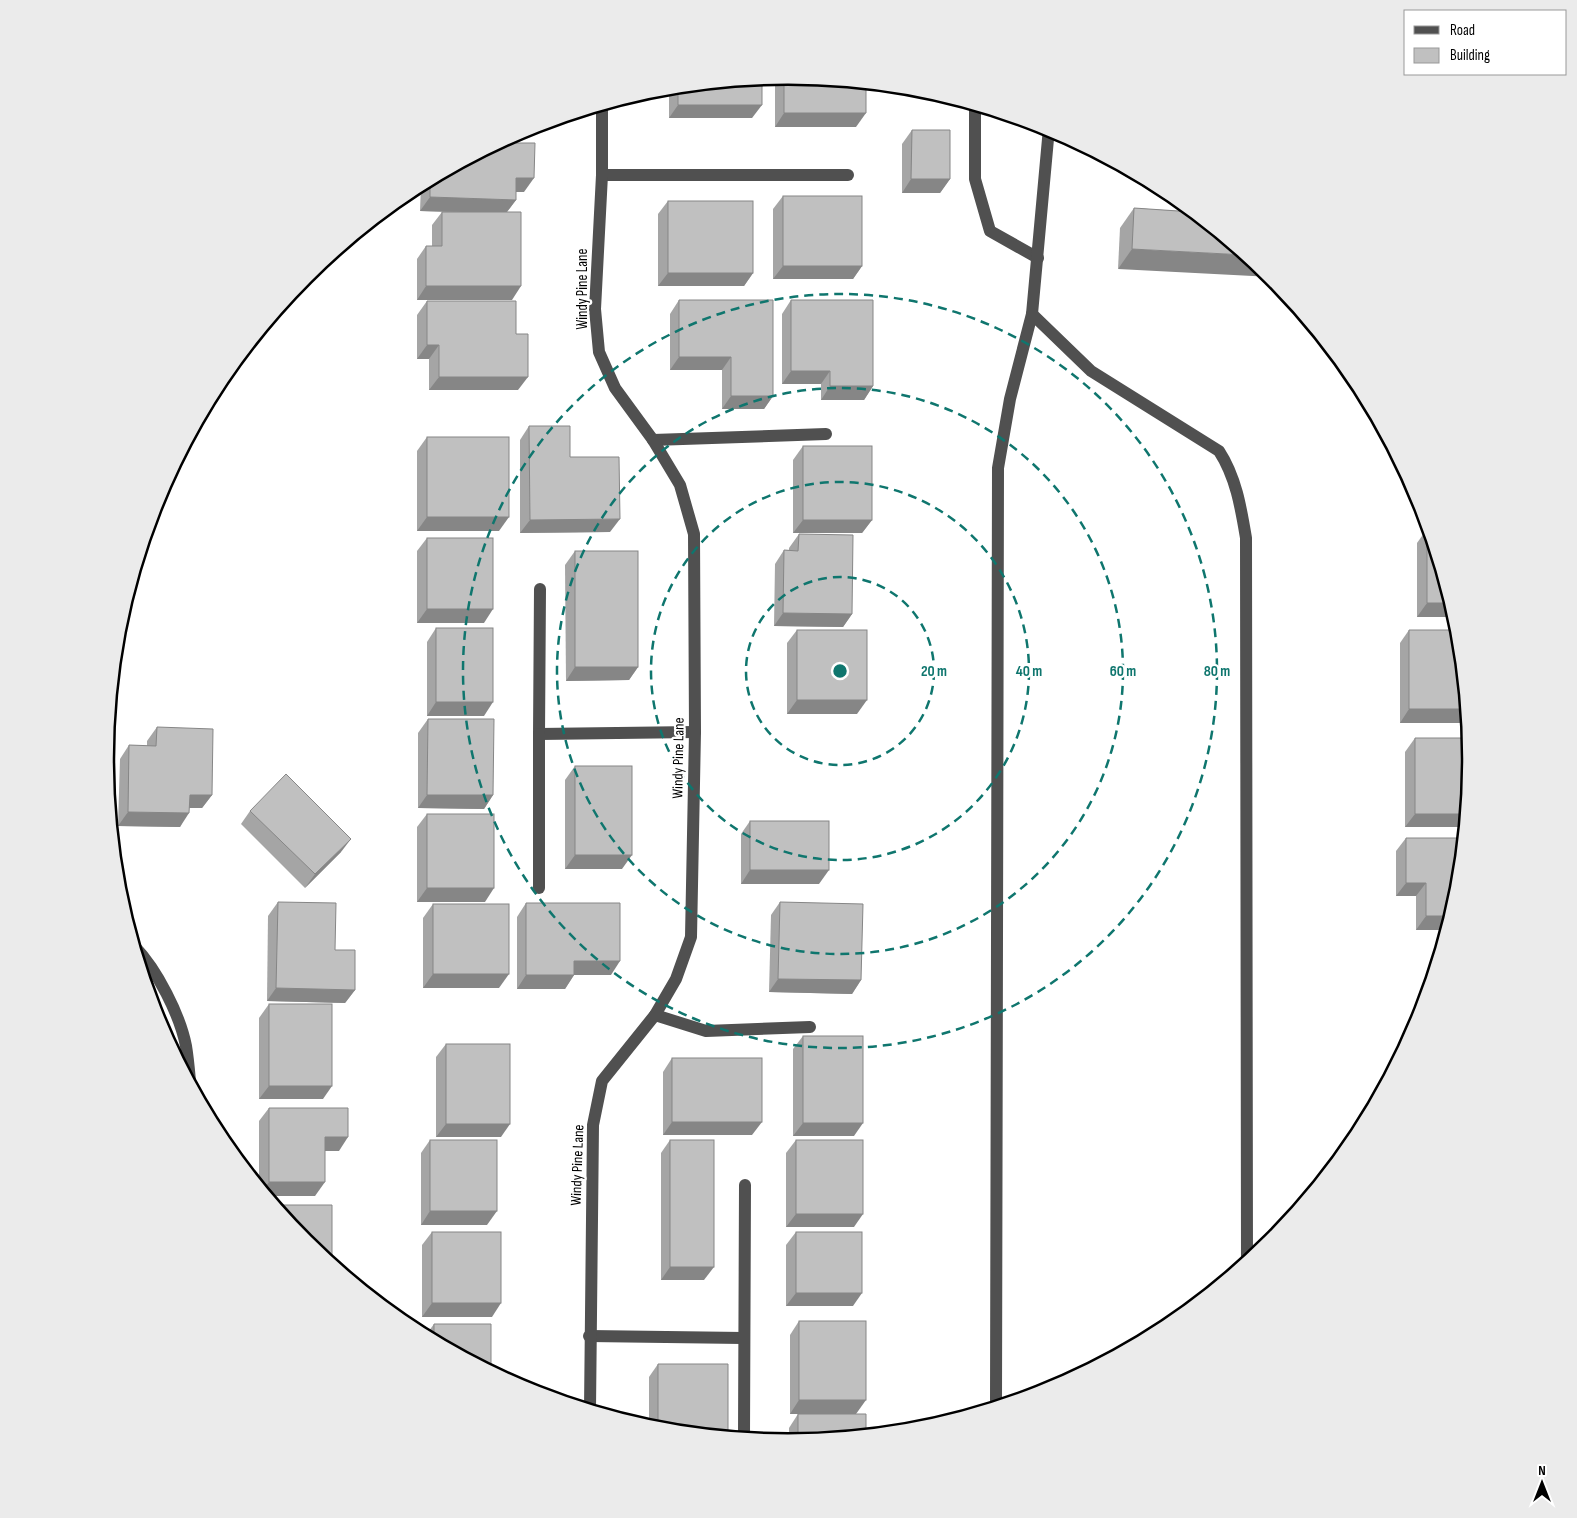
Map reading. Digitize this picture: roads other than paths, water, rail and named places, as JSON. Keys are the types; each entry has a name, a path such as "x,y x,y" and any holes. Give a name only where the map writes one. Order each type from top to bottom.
{"street":[{"name":"Windy Pine Lane","path":"590,1403 589,1336 593,1125 602,1081 655,1014 676,979 692,937 696,732 694,534 680,485 653,440 614,388 599,352 595,309 602,175 602,112"},
{"path":"975,112 975,179 990,231 1038,258"},
{"path":"996,1400 998,468 1010,399 1032,314 1048,137"},
{"path":"602,175 848,175"},
{"path":"1032,314 1091,371 1219,451 1227,462 1240,499 1246,538 1247,1253"},
{"path":"653,440 826,434"},
{"path":"539,888 540,589"},
{"path":"539,734 696,732"},
{"path":"144,956 172,1005 186,1045 188,1065"},
{"path":"655,1014 706,1031 810,1026"},
{"path":"744,1432 745,1185"},
{"path":"589,1336 743,1338"}]}
